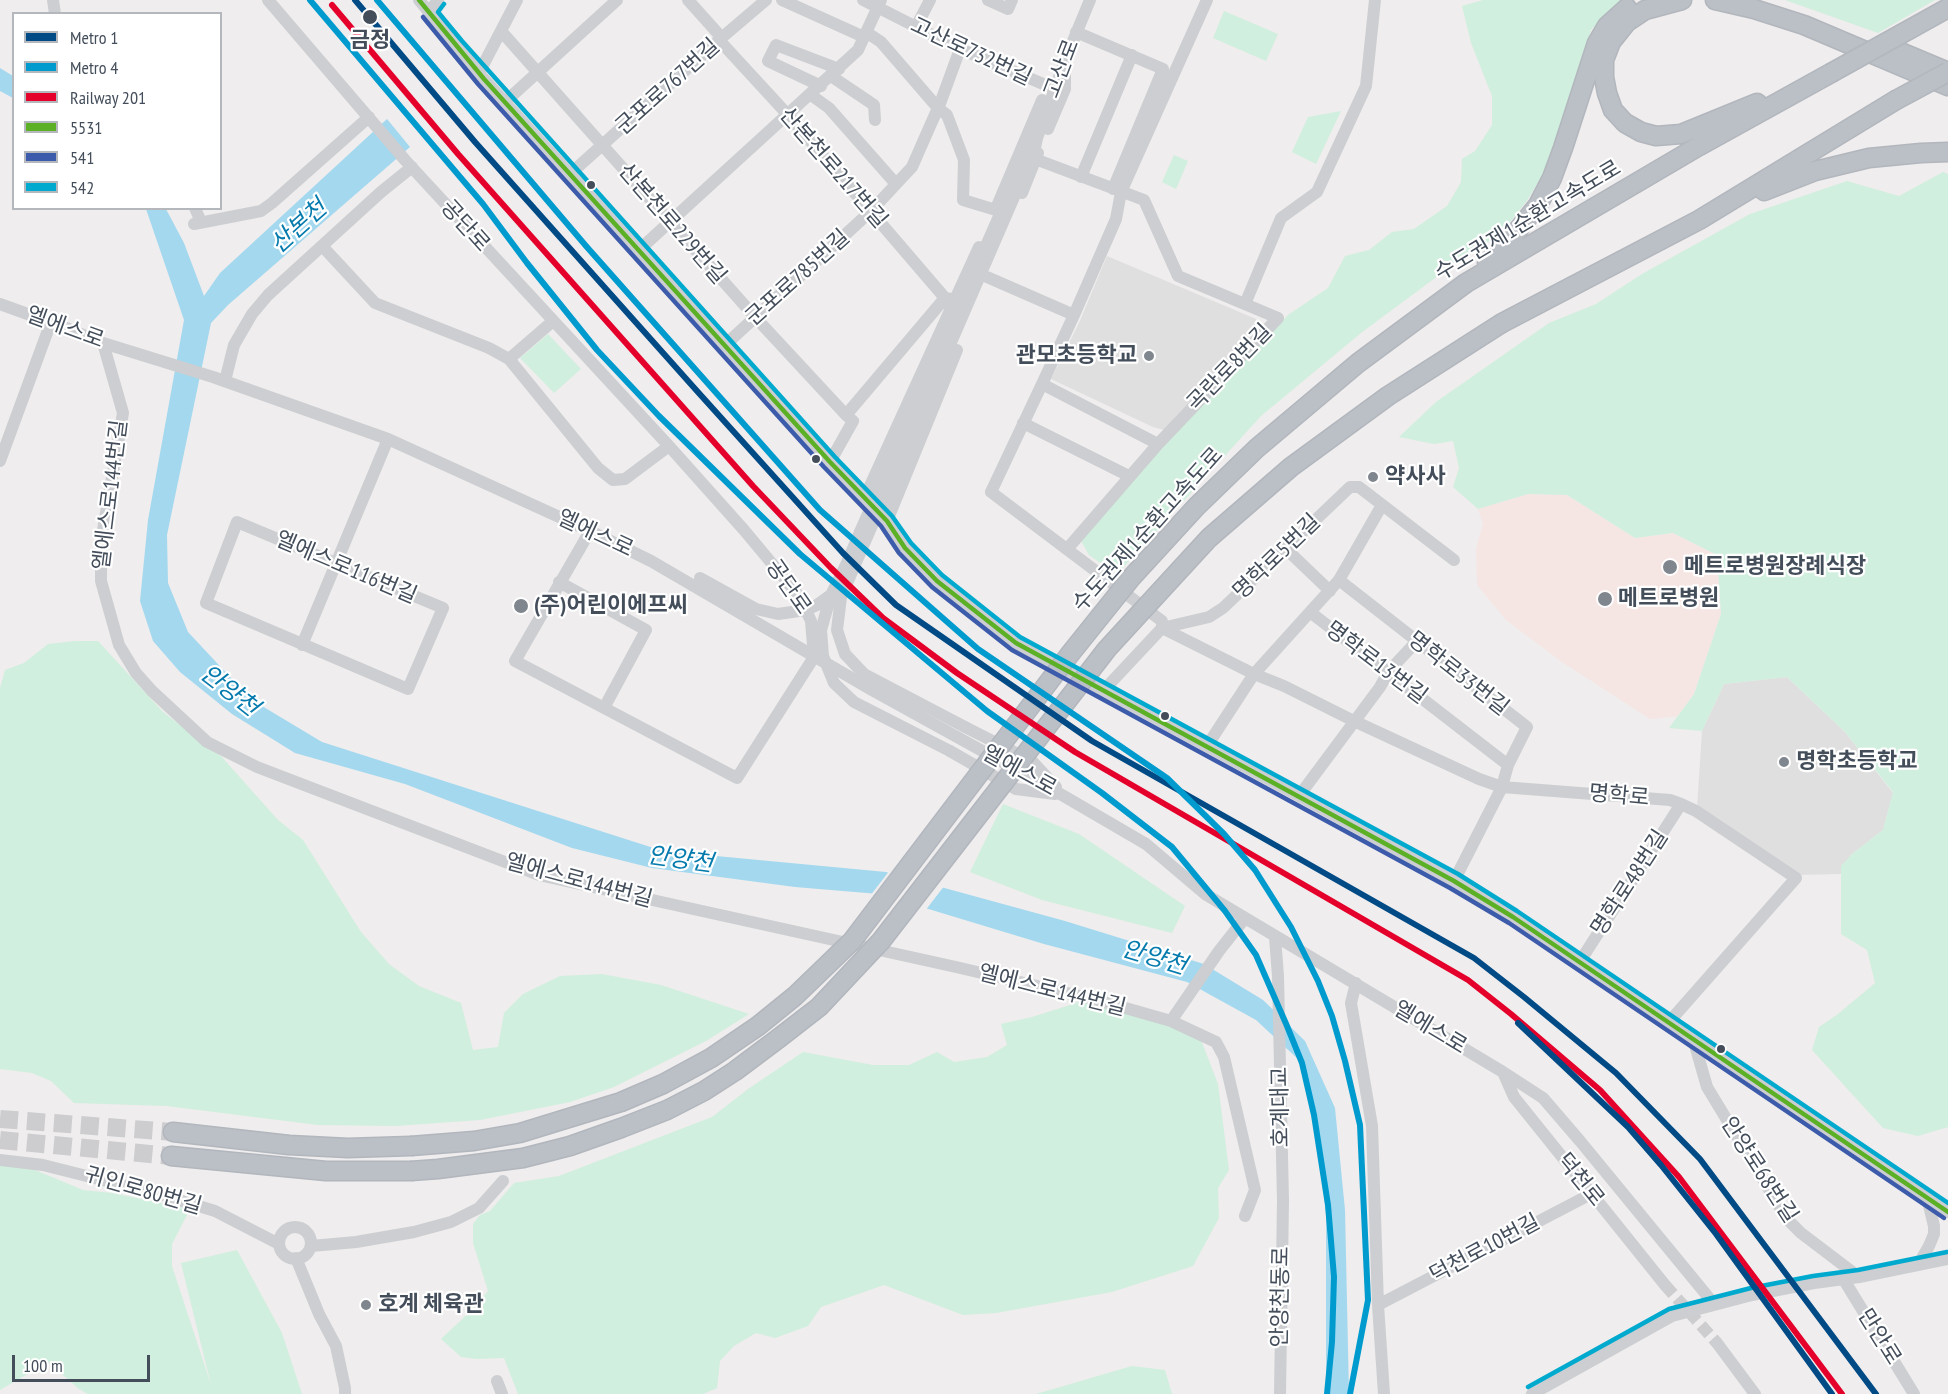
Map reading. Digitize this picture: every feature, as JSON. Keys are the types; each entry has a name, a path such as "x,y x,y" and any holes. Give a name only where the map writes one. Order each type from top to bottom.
{"highway":[{"path":"1466,283 1509,241 1539,205 1563,148 1598,43 1607,26 1622,11 1640,0"},
{"path":"1682,0 1645,10 1627,22 1611,42 1604,60 1607,93 1613,110 1625,123 1641,132 1656,136 1681,134 1831,73"},
{"path":"1714,0 1754,9 1804,25 1948,86"},
{"path":"1766,0 1807,14 1948,72"},
{"name":"수도권제1순환고속도로","path":"173,1132 289,1145 348,1148 474,1141 520,1133 621,1102 663,1084 711,1058 758,1026 795,996 852,941 1124,586 1197,506 1257,448 1358,363 1466,283 1699,146 1948,8"},
{"path":"1699,220 1896,100 1948,72"},
{"path":"171,1156 326,1171 411,1171 460,1167 523,1158 570,1146 667,1110 704,1091 735,1071 819,1006 881,941 1107,650 1209,538 1291,467 1388,396 1502,323 1699,220 1815,171 1869,158 1948,152"}],"street":[{"name":"공단로","path":"268,0 409,163 669,446 799,596 811,621 814,657"},
{"path":"419,0 505,102 886,521 905,548 937,580 1016,643 1454,881 1513,917 1948,1212"},
{"path":"429,12 438,0"},
{"path":"482,76 517,0"},
{"path":"505,102 617,0"},
{"name":"산본천로217번길","path":"688,0 950,299"},
{"name":"군포로767번길","path":"570,174 766,0"},
{"path":"782,0 881,42 938,108 947,115 964,160 963,200 996,210"},
{"name":"고산로732번길","path":"863,0 879,4 916,27 960,49 1048,86"},
{"path":"916,27 930,0"},
{"path":"988,0 1008,9 1012,0"},
{"name":"고산로","path":"1036,138 1089,0"},
{"path":"1117,190 1207,0"},
{"path":"1245,304 1281,218 1317,192 1366,86 1375,0"},
{"path":"639,250 858,50 879,4"},
{"name":"산본천로229번길","path":"501,31 755,317 846,415"},
{"path":"1076,32 1163,69 1117,190 1116,219 991,492 1162,621 1162,628 1103,691"},
{"path":"821,86 768,61 776,45 835,73 874,105 875,120"},
{"name":"군포로785번길","path":"725,345 871,211 912,167 938,108 960,49"},
{"path":"1081,177 1132,55"},
{"path":"864,499 950,299 996,210 1048,86 1066,58"},
{"path":"886,521 1065,89 1066,58"},
{"path":"811,95 829,108 896,184"},
{"path":"195,210 197,223 261,211 373,121"},
{"path":"1036,138 1025,157 831,595 821,630 823,656 834,683 854,702 950,751 1016,789 1062,795"},
{"path":"1036,138 1031,158 842,597 837,630 845,654 864,674 1032,761 1062,795"},
{"name":"곡란로8번길","path":"1035,159 1144,200 1178,276 1278,318 1158,444"},
{"path":"219,379 234,345 252,314 268,295 323,247 409,163"},
{"path":"323,247 375,303 489,348 509,359 598,468 613,480 625,479 669,446"},
{"path":"987,277 1074,315"},
{"path":"830,462 853,422 846,415 950,299"},
{"name":"엘에스로","path":"0,304 103,343 219,379 388,440 590,531 651,561 814,657 1146,844 1205,894 1356,983 1543,1098 1714,1304"},
{"path":"509,359 553,321"},
{"path":"0,461 51,322"},
{"name":"엘에스로144번길","path":"103,343 123,413 101,542 101,581 119,645 136,673 207,742 257,767 539,875 1174,1017 1215,1042 1224,1057 1255,1190 1245,1216"},
{"path":"1042,384 1158,444 1068,548"},
{"path":"1023,423 1129,476"},
{"path":"302,645 388,440"},
{"name":"명학로5번길","path":"1162,628 1209,617 1223,608 1350,487 1359,488 1454,560"},
{"path":"1310,612 1339,580 1383,505"},
{"name":"엘에스로116번길","path":"237,522 443,608 408,689 302,645 206,603 237,522"},
{"path":"590,531 515,661 737,778 814,657"},
{"path":"1285,548 1330,591"},
{"path":"651,561 700,578 756,609 778,614 806,610 831,595"},
{"name":"명학로33번길","path":"1339,580 1527,727 1508,765 1502,787 1454,881"},
{"path":"559,582 646,630 604,708"},
{"name":"명학로13번길","path":"1254,674 1310,612 1508,765"},
{"name":"명학로","path":"1162,628 1479,780 1502,787 1670,800 1682,804 1796,878 1669,1022"},
{"path":"1299,796 1380,687 1389,671 1416,642"},
{"path":"1207,746 1254,674"},
{"name":"명학로48번길","path":"1579,963 1682,804"},
{"path":"1174,1017 1219,951 1245,918"},
{"name":"호계대교","path":"1275,937 1278,976 1282,1201"},
{"path":"1356,983 1351,1003 1372,1126 1378,1305 1384,1394"},
{"name":"안양로68번길","path":"1693,1038 1707,1087 1787,1220 1858,1277"},
{"name":"덕천로","path":"1503,1072 1514,1097 1665,1285"},
{"name":"귀인로80번길","path":"0,1160 43,1165 166,1196 215,1211 279,1244"},
{"path":"311,1246 357,1242 414,1232 451,1222 478,1208 503,1181"},
{"name":"덕천로10번길","path":"1378,1305 1591,1194"},
{"path":"1918,1265 1934,1234 1927,1197"},
{"name":"안양천동로","path":"1280,1394 1282,1201"},
{"path":"294,1227 307,1232 311,1246 307,1253 296,1258 285,1254 279,1244 285,1231 294,1227"},
{"path":"296,1258 319,1314 336,1346 345,1394"},
{"path":"1532,1394 1672,1316 1752,1296 1948,1259"},
{"name":"만안로","path":"1844,1280 1914,1394"},
{"path":"1717,1342 1755,1394"},
{"path":"497,1381 502,1394"}],"shaded area":[{"name":"관모초등학교","path":"1107,256 1256,319 1259,323 1258,333 1164,430 1051,379 1079,323"},
{"name":"메트로병원","path":"1528,494 1567,495 1635,538 1673,533 1717,555 1721,614 1694,694 1678,716 1650,719 1562,662 1506,620 1477,585 1476,548 1483,524 1478,509"},
{"name":"명학초등학교","path":"1787,677 1845,732 1893,793 1883,830 1852,854 1842,866 1841,874 1797,875 1697,808 1702,731 1724,684"}],"green space":[{"path":"1483,0 1624,0 1610,10 1591,30 1549,165 1526,202 1502,232 1361,333 1261,416 1118,573 1099,562 1089,555 1081,541 1164,443 1234,370 1288,315 1328,288 1345,256 1369,250 1392,232 1414,229 1447,206 1461,182 1462,159 1475,151 1492,125 1492,96 1471,43 1462,6"},
{"path":"1785,0 1935,0 1878,33"},
{"path":"1224,11 1278,34 1266,61 1213,38"},
{"path":"1341,111 1316,164 1292,152 1308,117"},
{"path":"1174,155 1188,161 1176,189 1162,182"},
{"path":"1943,172 1948,174 1948,1127 1918,1136 1883,1128 1812,1050 1819,1027 1875,983 1867,950 1841,934 1841,866 1852,854 1883,830 1893,792 1845,732 1787,677 1724,684 1702,731 1669,728 1694,694 1721,614 1717,555 1673,533 1635,538 1567,495 1528,494 1478,509 1453,487 1459,468 1453,441 1434,444 1399,437 1436,402 1549,323 1596,304 1642,274 1750,214 1847,181 1899,196"},
{"path":"548,334 581,369 554,393 520,358"},
{"path":"98,641 163,712 221,756 278,820 303,840 361,932 389,964 419,986 461,1003 473,1050 498,1047 504,1013 523,994 560,976 602,974 661,985 749,1014 706,1041 614,1087 570,1102 480,1120 395,1126 318,1125 167,1106 74,1103 51,1081 32,1073 0,1069 0,688 5,670 24,663 48,644"},
{"path":"1003,804 1079,834 1185,906 1172,933 1042,900 970,872"},
{"path":"1089,999 1196,1027 1218,1084 1229,1170 1218,1188 1219,1218 1193,1266 1112,1292 996,1313 963,1315 884,1285 821,1307 808,1326 775,1338 756,1333 734,1346 720,1361 717,1388 703,1394 518,1394 504,1358 461,1357 441,1339 473,1309 488,1291 473,1243 473,1224 480,1215 490,1211 514,1183 559,1176 712,1117 748,1089 803,1052 873,1065 909,1065 937,1052 954,1062 987,1057 1007,1045 1001,1024"},
{"path":"0,1162 35,1170 83,1190 112,1193 190,1209 172,1244 172,1266 211,1385 181,1263 237,1250 282,1333 302,1394 88,1394 48,1362 0,1390"},
{"path":"1132,1366 1165,1370 1172,1394 1036,1394"}],"water":[{"path":"0,68 12,75 12,97 0,91"},
{"path":"387,119 410,147 228,305 211,323 167,535 168,583 188,632 230,677 262,706 322,742 663,851 886,872 1065,921 1204,964 1263,1000 1305,1041 1335,1108 1345,1210 1349,1394 1326,1394 1326,1214 1316,1119 1298,1059 1256,1020 1187,982 1044,944 879,894 795,887 652,868 572,848 405,784 295,753 232,714 180,672 153,641 140,601 148,520 184,320 146,210 167,210 184,243 204,296 220,273"}],"pier":[{"path":"890,870 945,885 925,911 870,896"}],"tunnel":[{"path":"0,1119 173,1132"},
{"path":"0,1140 171,1156"},
{"path":"1665,1285 1717,1343"}],"metro line":[{"name":"4","path":"310,0 483,204 597,350 659,416 800,554 987,711 1102,793 1172,847 1225,911 1256,955 1287,1026 1302,1063 1314,1115 1328,1205 1334,1277 1332,1342 1327,1394"},
{"name":"1","path":"355,0 475,142 697,391 843,553 896,605 1092,741 1474,958 1524,997 1616,1073 1700,1159 1876,1394"},
{"name":"4","path":"377,0 586,246 820,510 978,649 1167,778 1224,834 1255,870 1291,927 1318,981 1332,1016 1360,1125 1368,1300 1350,1394"},
{"name":"1","path":"1518,1023 1628,1127 1661,1165 1716,1234 1832,1394"}],"rail line":[{"name":"201","path":"332,5 458,154 753,486 831,568 883,618 957,673 1075,752 1468,980 1511,1014 1600,1090 1679,1177 1842,1394"}],"transit line":[{"name":"5531","path":"419,0 484,79 830,462 887,521 905,548 937,581 1016,643 1454,881 1513,917 1948,1212"},
{"name":"542","path":"444,4 438,12 462,41 835,457 892,516 911,543 942,575 1020,637 1458,874 1517,911 1948,1203"},
{"name":"541","path":"423,17 478,84 824,467 881,526 899,553 932,587 1012,650 1450,888 1509,923 1944,1218"},
{"name":"542","path":"1528,1387 1669,1309 1751,1288 1947,1252"}],"place":[{"name":"금정","path":"370,17"},
{"name":"관모초등학교","path":"1149,356"},
{"name":"약사사","path":"1373,477"},
{"name":"메트로병원장례식장","path":"1670,567"},
{"name":"메트로병원","path":"1605,599"},
{"name":"(주)어린이에프씨","path":"521,606"},
{"name":"명학초등학교","path":"1784,762"},
{"name":"호계 체육관","path":"366,1305"}],"water label":[{"name":"산본천","path":"299,227"},
{"name":"안양천","path":"229,691"},
{"name":"안양천","path":"680,860"},
{"name":"안양천","path":"1154,958"}]}
